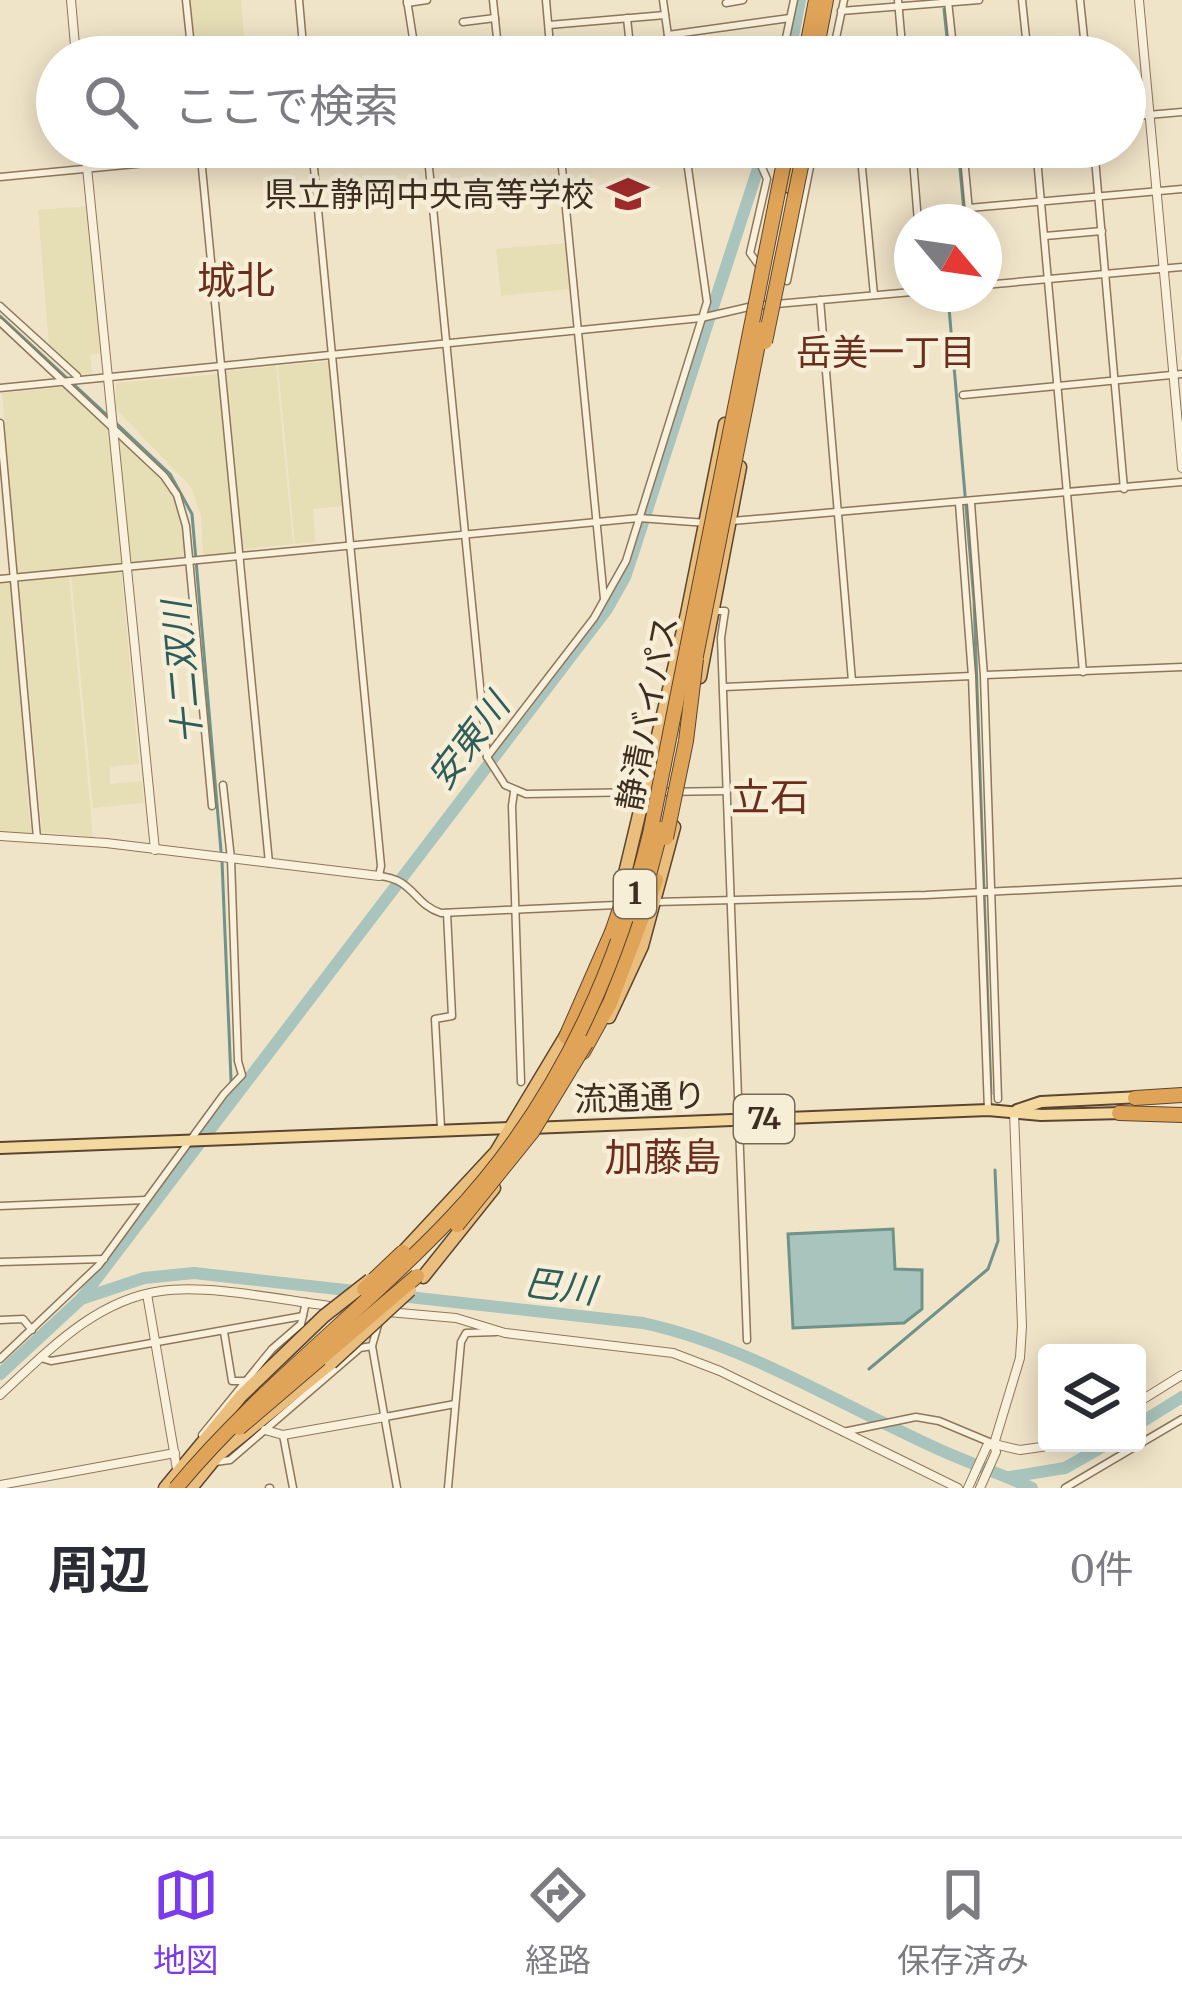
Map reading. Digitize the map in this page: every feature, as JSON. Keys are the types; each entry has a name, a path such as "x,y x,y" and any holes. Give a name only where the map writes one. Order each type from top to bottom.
{"highway":[{"path":"816,0 817,36"},
{"path":"807,36 816,0"},
{"path":"811,36 827,0"},
{"path":"821,36 827,0"},
{"name":"静清バイパス","path":"183,1485 207,1444 451,1219 520,1133 572,1048 605,979 631,910 650,834 737,401 747,309 778,168"},
{"name":"1","path":"164,1488 183,1485 331,1363 458,1238 539,1127 626,985 655,902 681,791 732,521 761,268 779,168"},
{"name":"1","path":"566,1037 616,905 705,523 796,168"},
{"name":"静清バイパス","path":"183,1485 464,1218 558,1093 605,1003 639,913 748,418 796,168"},
{"name":"1","path":"207,1444 265,1371 403,1252 476,1178 513,1128 566,1037 632,874 689,615 700,585"},
{"name":"1","path":"583,1054 610,1003 656,880 686,742 696,654"},
{"name":"74","path":"1135,1098 1182,1092"},
{"name":"74","path":"1119,1113 1182,1117"},
{"path":"207,1444 271,1376 403,1252"},
{"name":"1","path":"238,1429 420,1276"}],"main road":[{"name":"74","path":"1014,1111 1041,1102 1135,1098"},
{"name":"流通通り","path":"0,1148 1014,1111"},
{"name":"74","path":"1014,1111 1119,1113"}],"street":[{"path":"71,0 74,36"},
{"path":"186,0 190,36"},
{"path":"299,0 302,36"},
{"path":"413,36 407,2 428,0"},
{"path":"494,0 497,36"},
{"path":"546,0 549,36"},
{"path":"663,0 668,35 790,18"},
{"path":"726,3 743,0"},
{"path":"786,36 794,0"},
{"path":"837,36 844,0"},
{"path":"842,11 979,0"},
{"path":"1022,0 1026,36"},
{"path":"1080,0 1083,36"},
{"path":"1139,0 1142,36"},
{"path":"948,1 952,36"},
{"path":"898,3 901,36"},
{"path":"548,26 665,15"},
{"path":"463,22 495,18"},
{"path":"627,18 629,36"},
{"path":"1146,89 1178,375 1182,468"},
{"path":"1148,115 1182,112"},
{"path":"0,177 108,168"},
{"path":"203,168 269,863"},
{"path":"316,168 379,876"},
{"path":"429,168 487,757 494,771 515,790 542,795 728,791"},
{"path":"562,168 604,602"},
{"path":"487,757 604,602 626,561 707,291 688,168"},
{"path":"761,268 750,254 766,179 764,168"},
{"path":"787,281 810,168"},
{"path":"862,168 874,295"},
{"path":"914,168 917,204"},
{"path":"965,168 969,204"},
{"path":"1038,168 1083,672"},
{"path":"1096,168 1124,488"},
{"path":"87,170 155,850"},
{"path":"1002,205 1182,189"},
{"path":"1044,236 1102,231"},
{"path":"779,246 794,243"},
{"path":"1002,283 1182,267"},
{"path":"0,388 701,318 760,305 894,293"},
{"path":"820,300 852,681"},
{"path":"0,306 80,378"},
{"path":"0,322 172,486 185,517 212,806"},
{"path":"963,395 1178,375"},
{"path":"0,423 38,838"},
{"path":"0,579 639,518 705,523 837,515 1182,482"},
{"path":"970,502 984,676 998,1099"},
{"path":"958,503 972,676 988,1110"},
{"path":"712,611 725,611 721,638 747,1340"},
{"path":"724,687 1182,668"},
{"path":"0,1359 104,1258 242,1076 223,785"},
{"path":"515,790 521,1082"},
{"path":"210,793 226,805"},
{"path":"0,836 396,877 429,909 447,913 616,905"},
{"path":"655,902 1182,882"},
{"path":"441,1131 435,1019 452,1016 447,913"},
{"path":"980,1488 994,1458 1020,1358 1014,1111"},
{"path":"0,1206 148,1200"},
{"path":"0,1262 104,1258"},
{"path":"0,1395 92,1318 147,1294 185,1290 455,1318 505,1333"},
{"path":"147,1294 183,1485"},
{"path":"207,1444 208,1424 301,1324 306,1302"},
{"path":"386,1312 372,1346 397,1488"},
{"path":"40,1358 50,1361 303,1316"},
{"path":"0,1321 23,1319 32,1330"},
{"path":"448,1488 463,1336 471,1331 673,1353 720,1371 958,1488"},
{"path":"224,1332 232,1382 245,1381"},
{"path":"211,1463 230,1460 360,1348 372,1346"},
{"path":"1146,1397 1182,1375"},
{"path":"265,1430 283,1435 454,1404"},
{"path":"843,1432 905,1418 939,1421 1020,1450 1038,1447"},
{"path":"1065,1488 1182,1419"},
{"path":"283,1435 293,1488"},
{"path":"968,1488 987,1446 994,1444"},
{"path":"0,1485 175,1454"}],"shaded area":[{"path":"190,0 241,0 244,36 193,36"},
{"path":"88,206 102,353 90,355 92,373 81,374 49,345 38,210"},
{"path":"565,243 569,289 501,296 496,249"},
{"path":"329,361 342,506 313,509 315,542 295,544 278,366"},
{"path":"276,366 293,544 242,549 226,371"},
{"path":"220,374 235,549 203,556 201,516 191,487 116,409 116,383"},
{"path":"63,387 111,430 123,563 18,574 2,393"},
{"path":"118,437 173,493 183,516 187,556 131,562"},
{"path":"121,570 139,764 110,767 110,784 142,781 144,803 93,808 71,575"},
{"path":"69,575 93,837 42,832 19,582"},
{"path":"0,582 10,582 31,834 0,832"}],"water":[{"path":"893,1229 895,1269 922,1270 922,1309 904,1323 793,1328 788,1234"}],"waterway":[{"name":"安東川","path":"793,36 800,0"},
{"path":"944,9 947,36"},
{"name":"安東川","path":"81,1299 607,609 625,577 758,168"},
{"path":"960,168 963,204"},
{"path":"949,312 974,600 991,1094"},
{"name":"十二双川","path":"0,316 109,417"},
{"name":"十二双川","path":"116,423 170,474 192,514 221,851"},
{"name":"十二双川","path":"222,861 232,1104"},
{"path":"869,1369 988,1269 998,1241 995,1170"},
{"name":"巴川","path":"0,1374 81,1299 144,1278 194,1273 643,1323 682,1333 757,1361 938,1449 1032,1488"},
{"name":"巴川","path":"1146,1419 1182,1397"},
{"name":"巴川","path":"1010,1477 1065,1468 1093,1452"}],"place":[{"name":"県立静岡中央高等学校","path":"628,194"}],"district":[{"name":"城北","path":"236,280"},
{"name":"岳美一丁目","path":"886,352"},
{"name":"立石","path":"770,797"},
{"name":"加藤島","path":"663,1157"}]}
